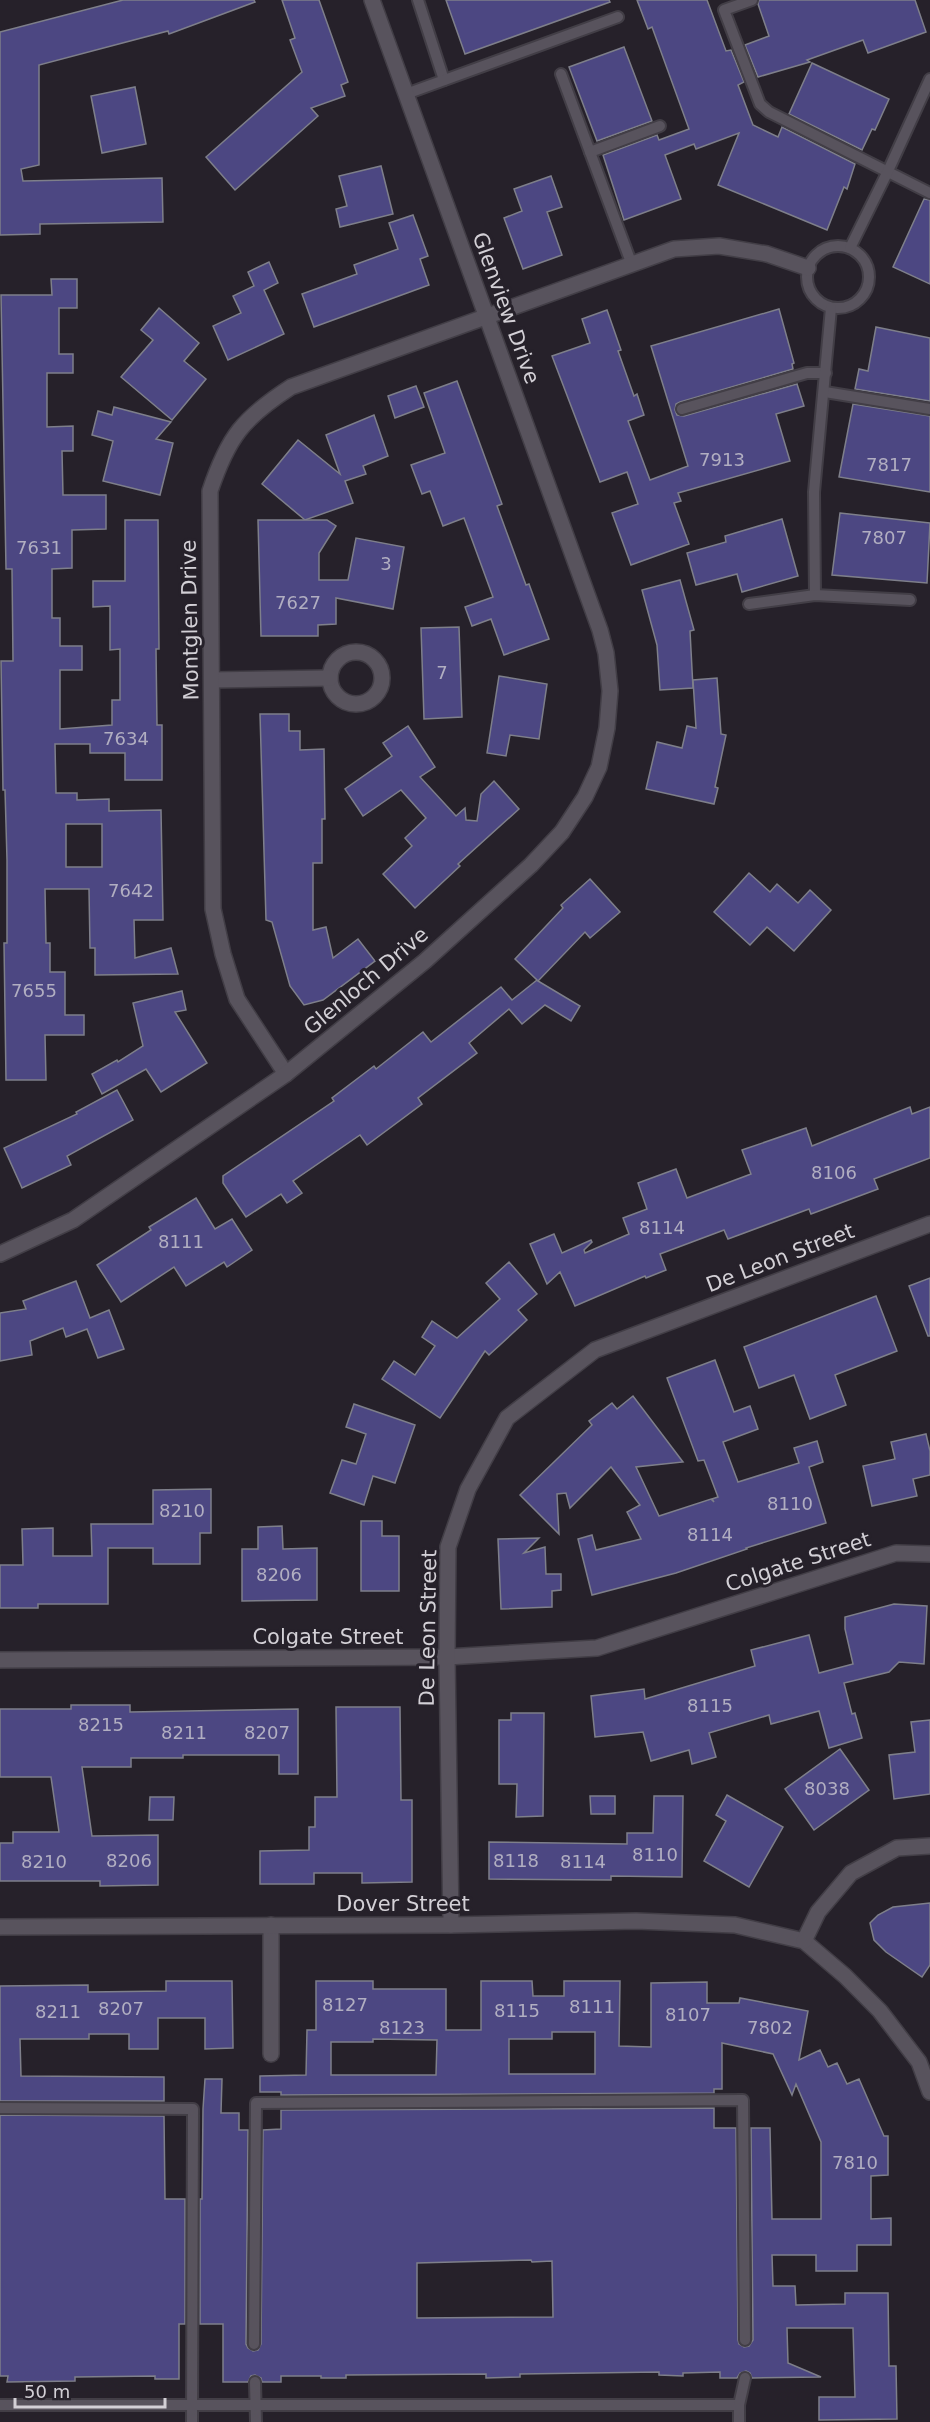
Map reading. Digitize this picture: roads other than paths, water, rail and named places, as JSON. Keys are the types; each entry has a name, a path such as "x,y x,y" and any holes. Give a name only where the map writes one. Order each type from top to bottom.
{"street":[{"name":"Glenview Drive","path":"372,0 600,630"},
{"name":"Montglen Drive","path":"286,1074 237,999 223,954 213,909 210,491 220,462 240,428 266,404 291,387 674,249 719,246 767,254 808,268"},
{"name":"Glenloch Drive","path":"0,1254 74,1220 286,1074 425,961 531,865 562,832 585,796 599,767 607,728 610,692 606,653 600,630"},
{"path":"212,680 330,678"},
{"name":"De Leon Street","path":"451,1924 447,1657 448,1547 468,1489 507,1418 595,1350 930,1224"},
{"name":"Colgate Street","path":"0,1660 447,1657 597,1648 896,1553 930,1554"},
{"path":"930,1846 897,1848 851,1873 818,1912 804,1941 845,1976 880,2011 919,2062 930,2092"},
{"name":"Dover Street","path":"0,1927 636,1921 735,1925 804,1941"},
{"path":"271,1926 271,2054"}],"lane":[{"path":"418,0 444,80"},
{"path":"752,0 724,10 760,104 769,112 930,193"},
{"path":"405,94 618,17"},
{"path":"561,74 632,265"},
{"path":"850,248 930,79"},
{"path":"590,152 660,126"},
{"path":"840,245 850,248 866,261 870,282 867,292 852,306 841,309 821,304 809,288 808,268 820,251 840,245"},
{"path":"815,594 814,492 831,308"},
{"path":"682,409 784,378 807,373 826,373"},
{"path":"825,392 930,409"},
{"path":"749,604 815,594 910,600"},
{"path":"254,2344 256,2103 743,2100 745,2340"},
{"path":"0,2108 194,2109 192,2422"},
{"path":"740,2422 739,2405 745,2378"},
{"path":"255,2382 256,2422"},
{"path":"0,2404 739,2405"}]}
